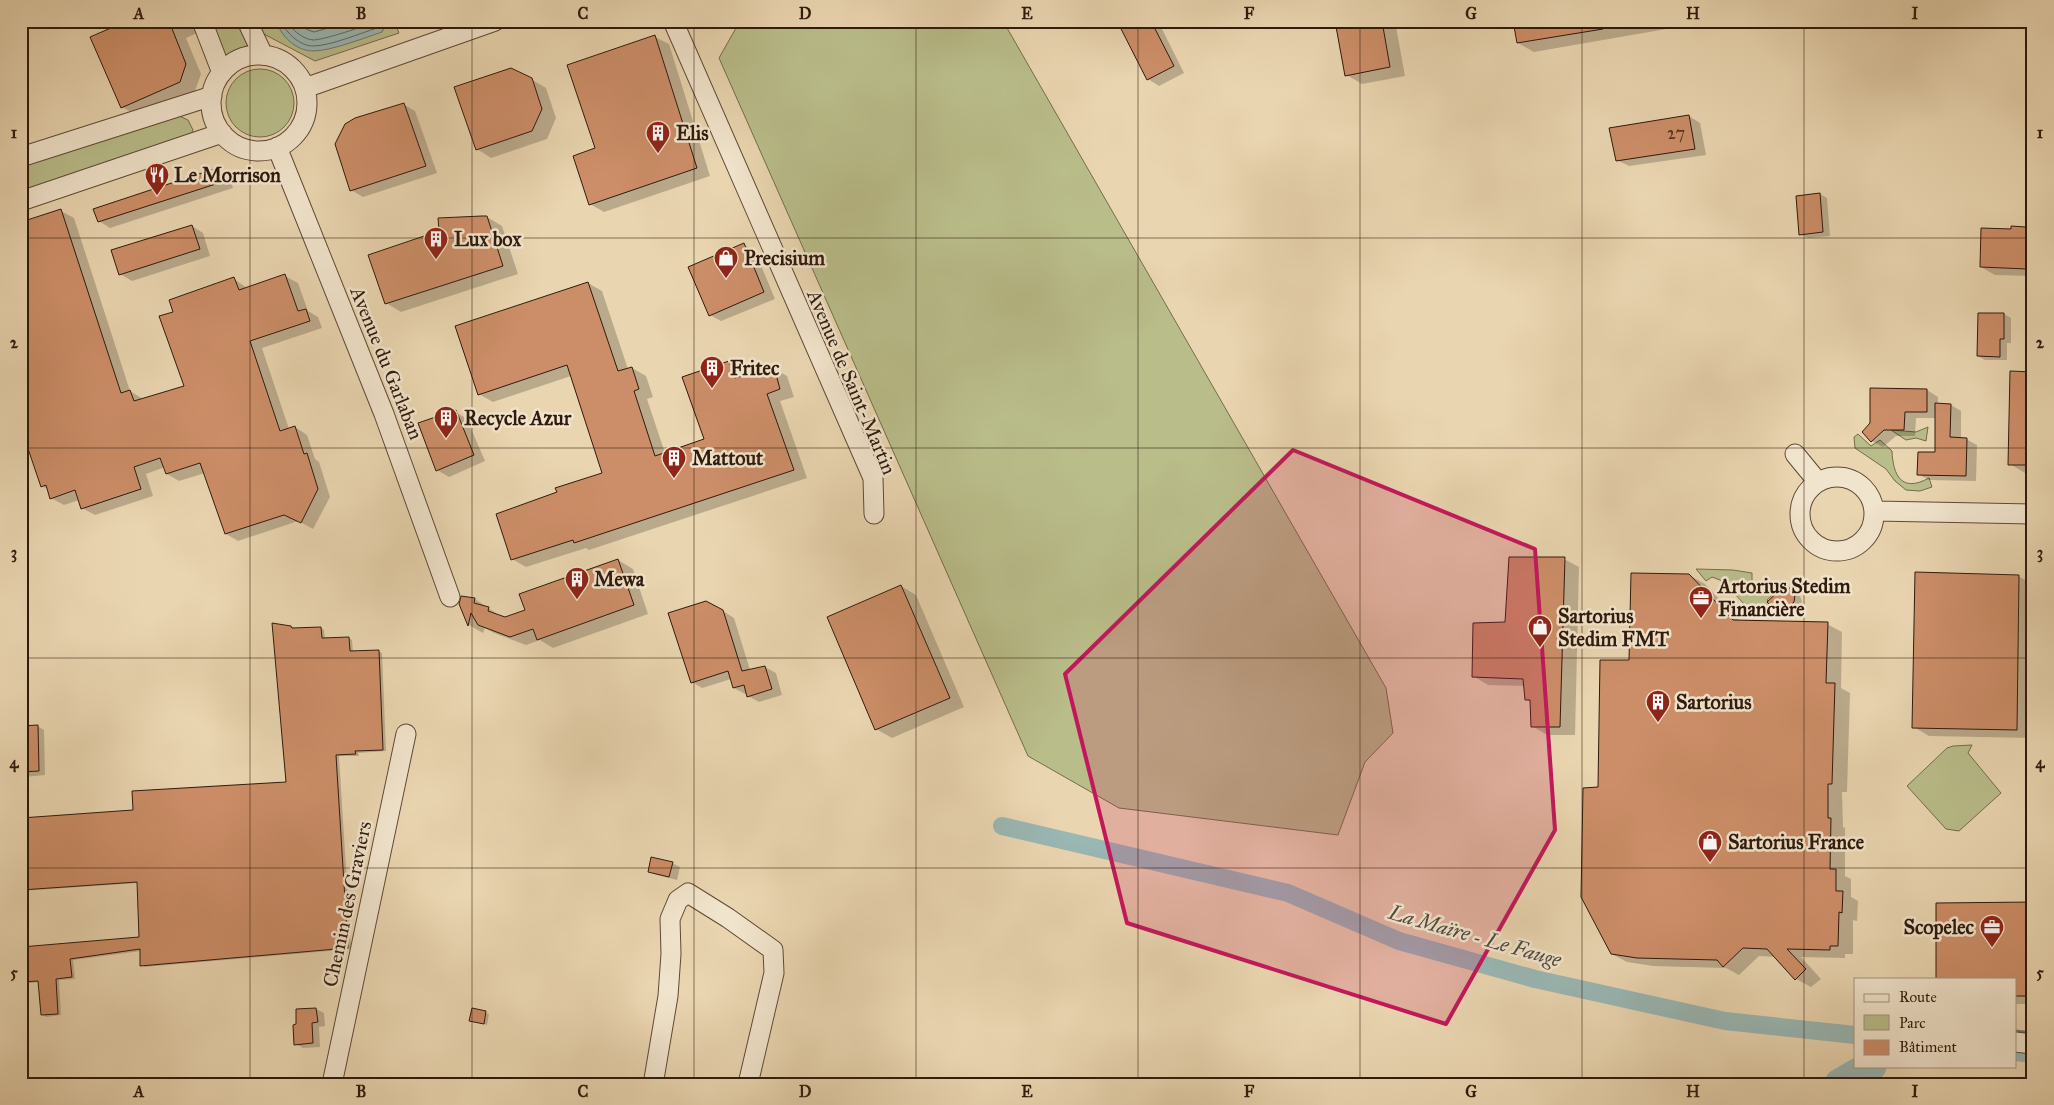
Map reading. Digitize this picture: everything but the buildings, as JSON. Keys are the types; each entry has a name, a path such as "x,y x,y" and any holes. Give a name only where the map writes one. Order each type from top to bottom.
{"street":[{"path":"202,21 222,72"},
{"path":"247,21 263,55"},
{"path":"305,88 495,21"},
{"name":"Avenue de Saint-Martin","path":"672,21 873,478 874,514"},
{"path":"263,55 277,58 289,65 298,75 305,88 307,111 303,123 296,133 277,148 253,150 231,141 222,133 212,109 212,96 222,72 241,59 263,55"},
{"path":"21,157 212,96"},
{"path":"21,201 222,133"},
{"name":"Avenue du Garlaban","path":"277,148 384,414 450,597"},
{"path":"1795,454 1818,482"},
{"path":"1836,476 1857,481 1870,494 1875,511 1874,524 1865,539 1856,546 1843,551 1830,550 1819,546 1807,535 1801,524 1800,510 1802,502 1808,490 1823,478 1836,476"},
{"path":"1875,511 2033,514"},
{"name":"Chemin des Graviers","path":"332,1084 406,734"},
{"path":"654,1079 668,996 670,919 678,900 688,893 728,918 773,950 774,973 748,1084"},
{"path":"2016,1042 2033,1044"}],"highlighted area":[{"path":"1293,450 1535,549 1555,830 1446,1024 1127,923 1065,674"}],"green space":[{"path":"209,21 241,21 251,44 224,57"},
{"path":"256,21 394,21 399,33 315,61 260,32"},
{"path":"740,21 1003,21 1386,688 1393,733 1365,762 1338,835 1119,808 1028,756 719,58"},
{"path":"267,69 279,75 288,84 294,96 292,116 284,127 267,137 253,137 236,127 228,116 226,96 236,79 247,71"},
{"path":"177,115 188,120 193,130 190,137 21,193 21,167"},
{"path":"1928,427 1926,441 1916,438 1906,440 1891,430 1916,432"},
{"path":"1858,434 1871,446 1880,440 1892,451 1894,468 1906,483 1912,484 1929,478 1932,487 1920,491 1906,490 1895,481 1886,469 1855,448 1854,437"},
{"path":"1696,569 1733,570 1752,573 1752,585 1755,583 1767,583 1776,592 1767,600 1773,606 1766,613 1753,614 1720,580 1712,577 1706,581"},
{"path":"1972,745 1968,753 2001,793 1959,831 1946,829 1907,786 1947,748"}],"water":[{"path":"276,21 387,22 382,32 338,47 313,51 301,48 290,42 278,27"}],"waterway":[{"name":"La Maïre - Le Fauge","path":"1002,826 1288,893 1399,941 1535,979 1725,1021 1854,1035"},
{"path":"2016,1032 2033,1034"},
{"name":"La Maïre - Le Fauge","path":"2016,1052 2033,1054"},
{"path":"1840,1084 1868,1068"}],"place":[{"name":"Elis","path":"658,154"},
{"name":"Le Morrison","path":"157,196"},
{"name":"Lux box","path":"436,260"},
{"name":"Precisium","path":"726,279"},
{"name":"Fritec","path":"712,389"},
{"name":"Recycle Azur","path":"446,439"},
{"name":"Mattout","path":"674,479"},
{"name":"Mewa","path":"577,600"},
{"name":"Artorius Stedim Financière","path":"1701,619"},
{"name":"Sartorius Stedim FMT","path":"1540,648"},
{"name":"Sartorius","path":"1658,723"},
{"name":"Sartorius France","path":"1710,863"},
{"name":"Scopelec","path":"1992,948"}]}
